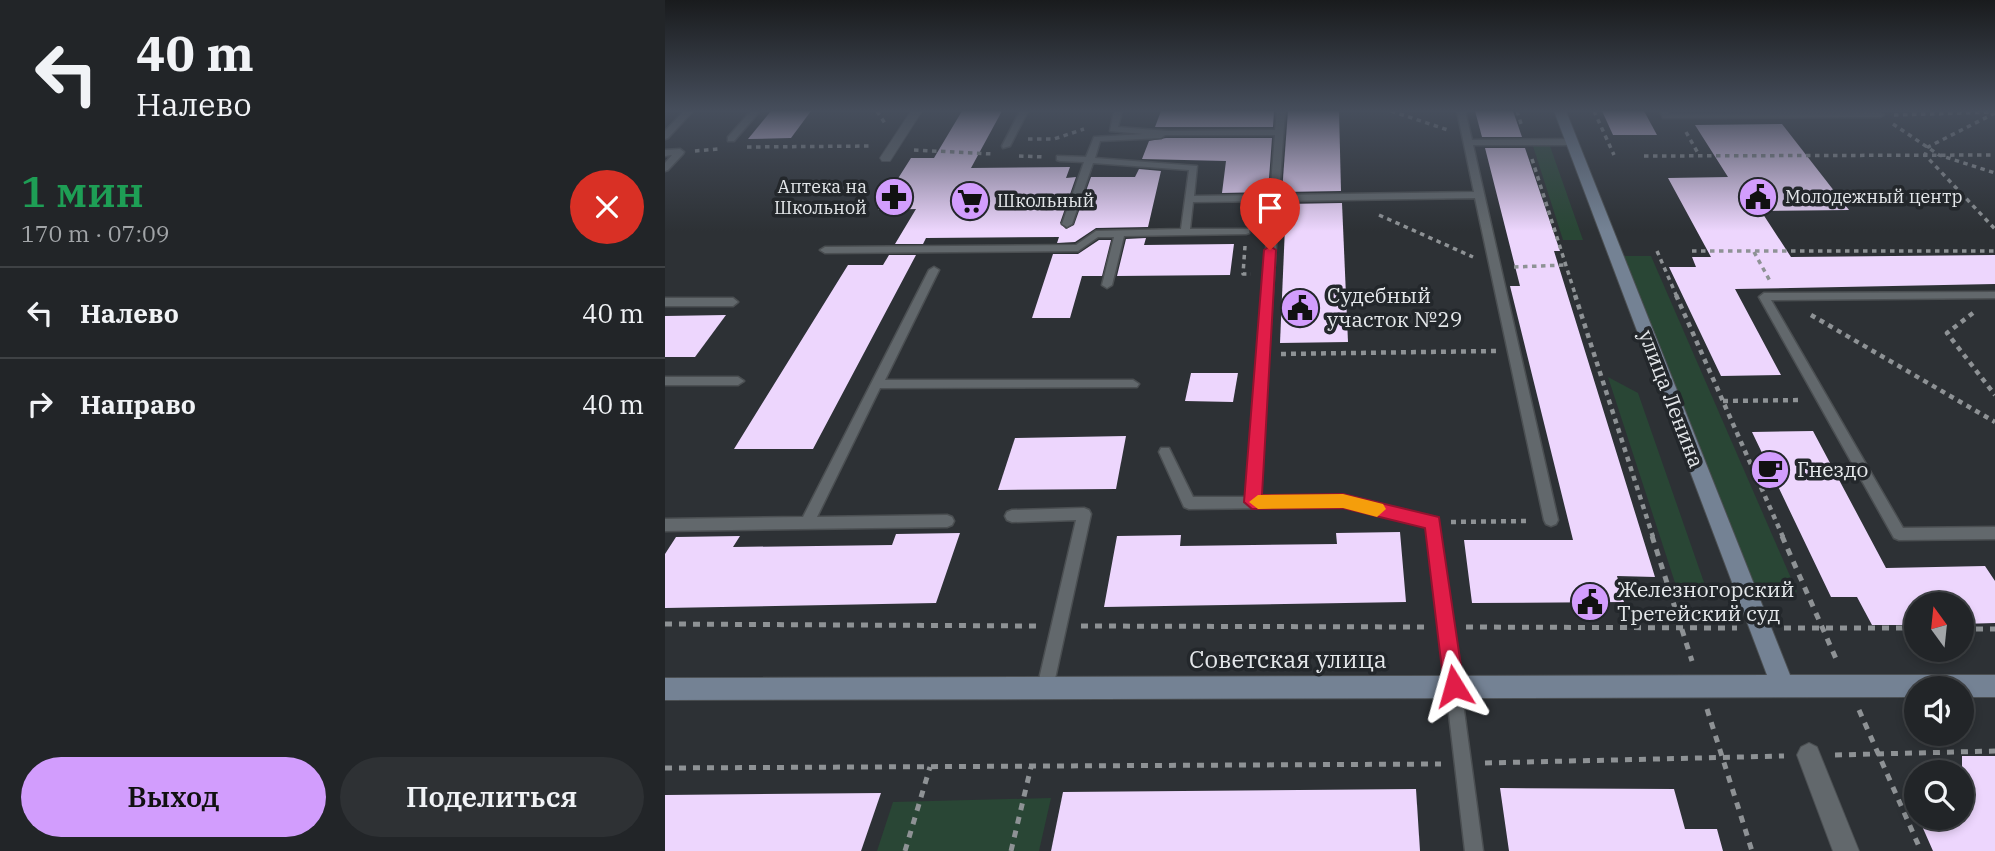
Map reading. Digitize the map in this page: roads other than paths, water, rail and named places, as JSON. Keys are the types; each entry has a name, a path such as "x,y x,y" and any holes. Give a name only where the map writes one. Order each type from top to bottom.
{"main road":[{"name":"улица Ленина","path":"1575,151 1783,687"},
{"name":"Советская улица","path":"665,689 1995,686"}],"street":[{"path":"1809,755 1846,851"}],"lane":[{"path":"1067,224 1093,151"},
{"path":"1252,502 1278,151"},
{"path":"1470,151 1551,520"},
{"path":"665,153 680,152 665,168"},
{"path":"1060,158 1194,168 1185,232"},
{"path":"1189,200 1479,195"},
{"path":"825,250 1079,248 1096,234 1246,231"},
{"path":"1107,285 1120,233"},
{"path":"807,523 934,270"},
{"path":"1995,295 1764,297 1899,534 1995,533"},
{"path":"665,302 733,302"},
{"path":"665,381 738,381"},
{"path":"877,384 1133,384"},
{"path":"1165,452 1189,503 1343,501 1433,522 1474,851"},
{"path":"1011,516 1084,514 1045,688"},
{"path":"665,524 947,521"}],"place":[{"name":"Аптека на Школьной","path":"894,197"},
{"name":"Молодежный центр","path":"1758,197"},
{"name":"Школьный","path":"970,201"},
{"name":"Судебный участок №29","path":"1300,308"},
{"name":"Гнездо","path":"1770,470"},
{"name":"Железногорский Третейский суд","path":"1590,602"}]}
